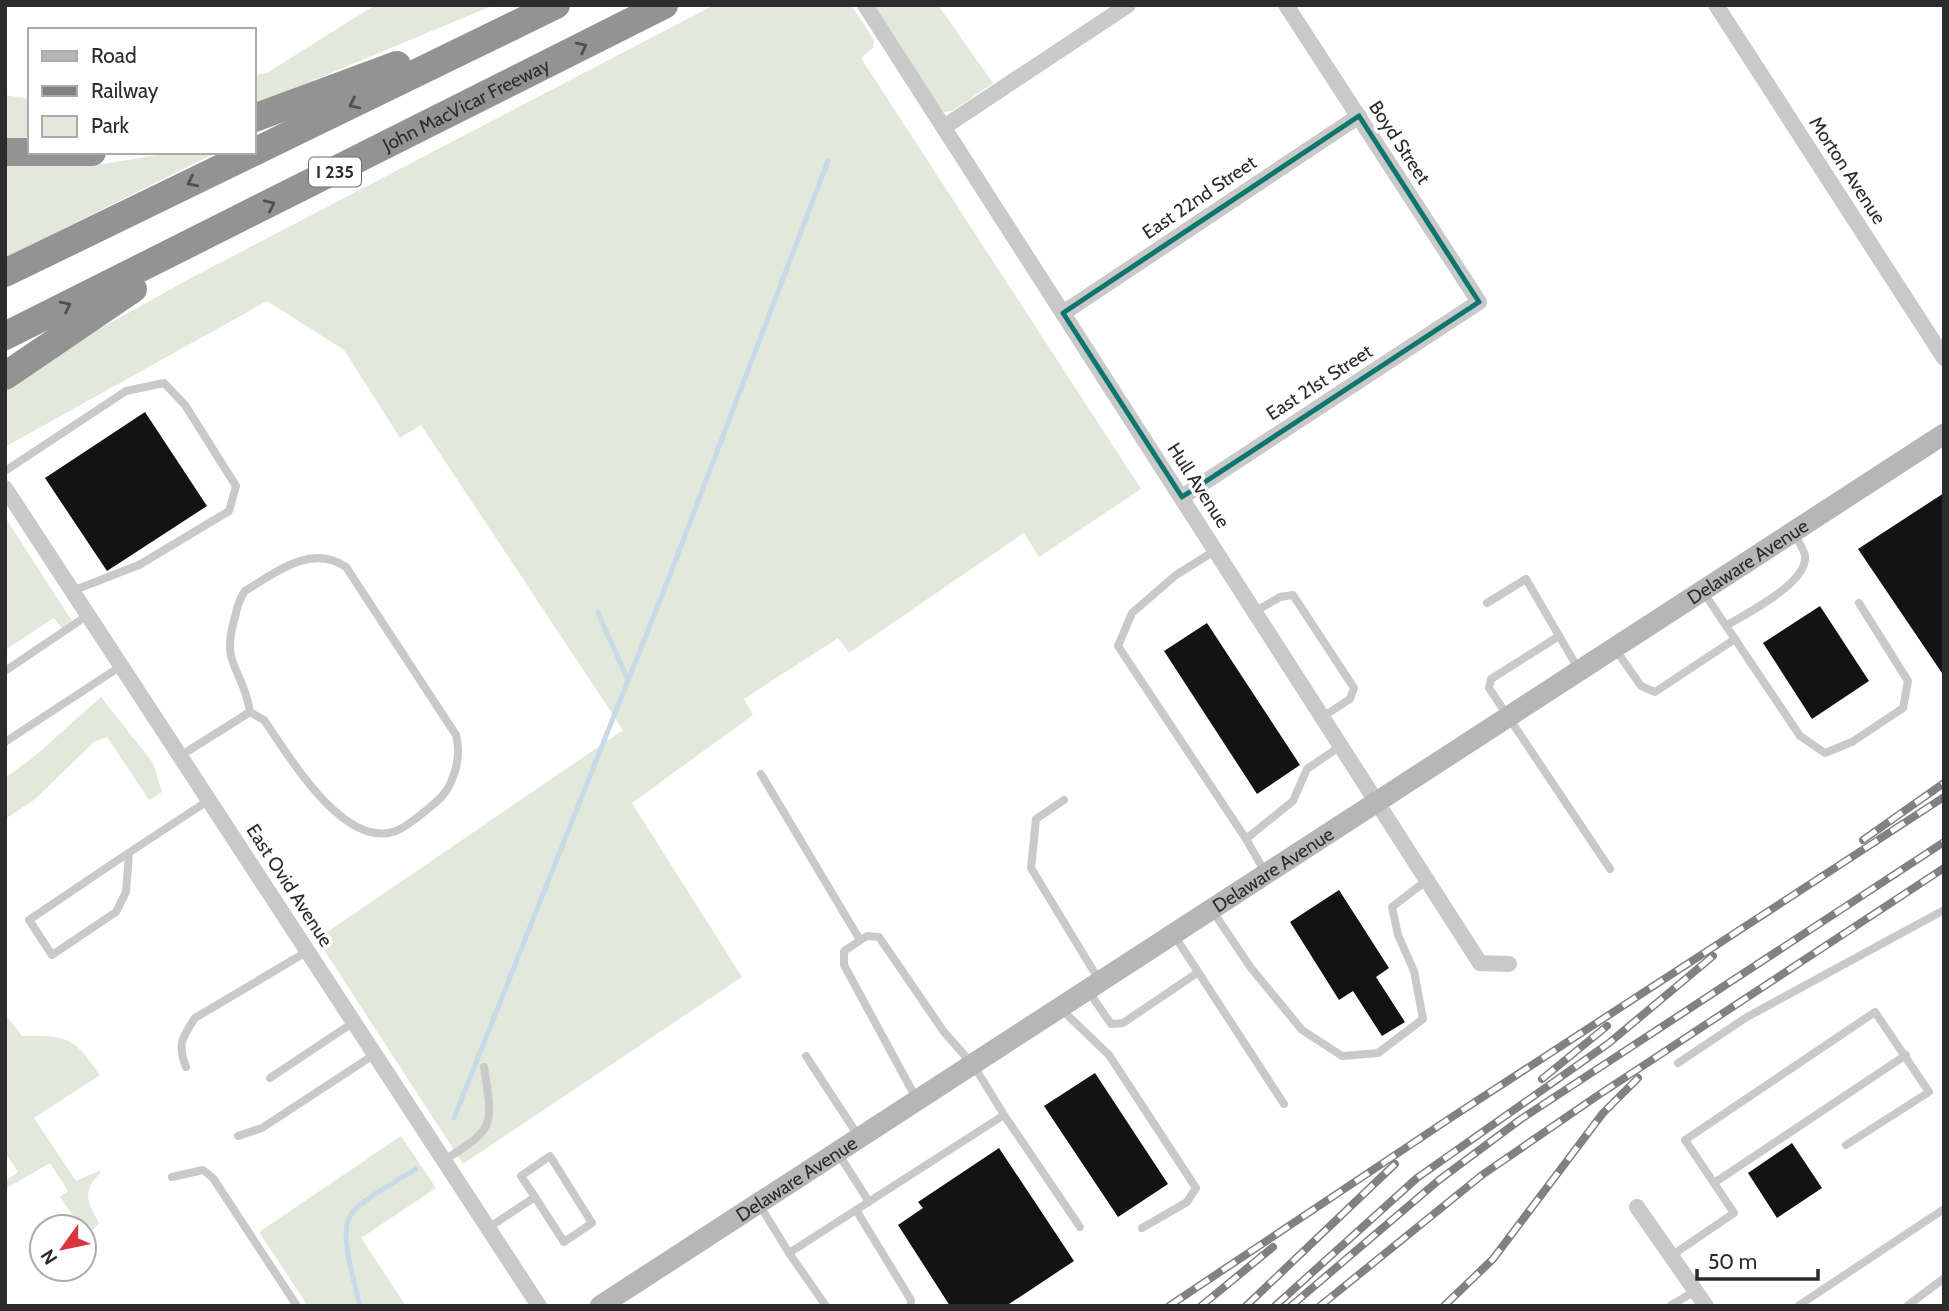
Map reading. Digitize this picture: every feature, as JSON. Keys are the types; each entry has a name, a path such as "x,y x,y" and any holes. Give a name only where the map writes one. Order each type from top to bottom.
{"highway":[{"name":"John MacVicar Freeway","path":"5,336 664,5"},
{"path":"256,117 552,7"},
{"name":"I 235","path":"256,151 552,7"},
{"path":"5,152 28,152"},
{"name":"I 235","path":"5,273 250,154"},
{"path":"5,376 230,223"}],"main road":[{"name":"Delaware Avenue","path":"600,1306 919,1102 1944,434"}],"street":[{"name":"Hull Avenue","path":"865,5 1324,716 1480,963 1509,964"},
{"path":"944,127 1128,5"},
{"name":"Boyd Street","path":"1286,5 1479,302"},
{"name":"Morton Avenue","path":"1716,5 1944,358"},
{"name":"East 22nd Street","path":"1063,313 1359,116"},
{"name":"East 21st Street","path":"1182,496 1479,302"},
{"name":"East Ovid Avenue","path":"5,488 539,1306"},
{"path":"1637,1207 1706,1306"}],"lane":[{"path":"5,471 126,391 164,383 185,405 236,486 229,510 139,565 72,591"},
{"path":"1726,626 1781,592 1799,576 1805,566 1805,554 1793,532"},
{"path":"1216,550 1176,575 1132,613 1118,646 1246,839 1266,875"},
{"path":"322,558 338,562 346,566 456,735 459,746 457,768 439,800 429,808 398,831 374,831 337,815 321,800 264,720 250,712 247,696 228,654 228,640 240,598 245,591 296,560 322,558"},
{"path":"1487,603 1526,579 1579,670"},
{"path":"1702,590 1800,736 1825,753 1852,742 1903,708 1908,681 1859,603"},
{"path":"1255,611 1280,597 1293,595 1354,688 1350,699 1324,716"},
{"path":"5,671 88,615"},
{"path":"1559,636 1491,679 1489,688 1610,869"},
{"path":"1615,648 1641,686 1655,692 1735,639"},
{"path":"5,742 121,666"},
{"path":"180,756 250,712"},
{"path":"1246,839 1293,801 1307,769 1342,745"},
{"path":"761,774 860,940"},
{"path":"129,853 126,892 117,912 52,955 29,920 129,853 209,800"},
{"path":"1064,800 1036,819 1031,868 1095,987 1111,1024 1123,1023 1197,972"},
{"path":"1212,910 1251,968 1302,1030 1342,1056 1378,1053 1423,1019 1414,971 1398,934 1392,907 1428,880"},
{"path":"1678,1063 1747,1017 1944,910"},
{"path":"1174,935 1284,1104"},
{"path":"919,1102 844,965 844,950 867,936 879,937 944,1032 974,1066 1080,1227"},
{"path":"186,1067 180,1051 184,1035 195,1018 308,951"},
{"path":"1061,1009 1108,1055 1196,1188 1187,1202 1142,1228"},
{"path":"1671,1256 1734,1213 1685,1140 1875,1012 1929,1092 1846,1145"},
{"path":"270,1078 354,1022"},
{"path":"238,1136 262,1128 374,1054"},
{"path":"1714,1183 1906,1055"},
{"path":"806,1056 860,1139"},
{"path":"444,1160 478,1139 488,1126 491,1110 484,1068"},
{"path":"789,1253 1004,1115"},
{"path":"838,1153 869,1202"},
{"path":"550,1156 592,1223 564,1242 535,1197 521,1176 550,1156"},
{"path":"172,1177 203,1170 214,1178 297,1306"},
{"path":"488,1228 535,1197"},
{"path":"759,1204 826,1306"},
{"path":"1798,1306 1944,1209"},
{"path":"856,1210 911,1300 911,1306"},
{"path":"1907,1306 1943,1279"},
{"path":"1670,1306 1695,1291"}],"highlighted area":[{"path":"1359,116 1479,302 1182,497 1063,313"}],"green space":[{"path":"375,5 494,5 256,104 256,75 267,73"},
{"path":"714,5 851,5 874,40 873,48 861,58 1141,489 1039,557 1024,533 849,653 838,638 744,699 753,715 632,803 742,977 463,1164 317,939 623,730 421,425 400,438 344,350 267,301 5,447 5,388 85,337 189,279"},
{"path":"873,5 938,5 993,83 952,111 939,109"},
{"path":"5,95 28,99 28,144 5,142"},
{"path":"163,154 213,154 5,258 5,165 97,165"},
{"path":"5,517 72,621 62,628 54,618 5,650"},
{"path":"101,697 153,763 162,792 149,800 107,737 94,742 34,800 5,819 5,778 35,756"},
{"path":"5,1014 22,1036 50,1036 76,1046 100,1075 34,1118 76,1181 101,1170 88,1192 94,1213 71,1213 60,1197 68,1191 50,1163 5,1189 5,1181 18,1172 5,1152"},
{"path":"401,1136 436,1188 361,1238 406,1306 308,1306 259,1232"}],"building":[{"path":"145,412 207,506 107,571 45,478"},
{"path":"1944,493 1944,676 1858,549"},
{"path":"1820,606 1869,681 1812,719 1763,643"},
{"path":"1207,623 1300,765 1257,794 1164,651"},
{"path":"1339,890 1389,968 1376,977 1405,1022 1382,1036 1353,991 1339,1000 1290,922"},
{"path":"1095,1073 1168,1184 1118,1217 1044,1106"},
{"path":"1792,1143 1822,1188 1777,1218 1748,1173"},
{"path":"999,1148 1074,1261 1006,1306 950,1306 898,1225 923,1208 918,1202"}],"waterway":[{"path":"454,1118 668,580 828,161"},
{"path":"598,613 628,680"},
{"path":"360,1306 347,1251 348,1220 368,1199 416,1169"}],"railway":[{"path":"1863,840 1944,783"},
{"path":"1169,1306 1452,1117 1944,797"},
{"path":"1291,1306 1439,1180 1521,1119 1944,842"},
{"path":"1320,1306 1482,1175 1597,1096 1944,868"},
{"path":"1275,1306 1417,1178 1609,1043 1713,956"},
{"path":"1542,1079 1607,1026"},
{"path":"1444,1306 1493,1259 1603,1113 1638,1078"},
{"path":"1246,1306 1395,1164"},
{"path":"1201,1306 1273,1247"}]}
